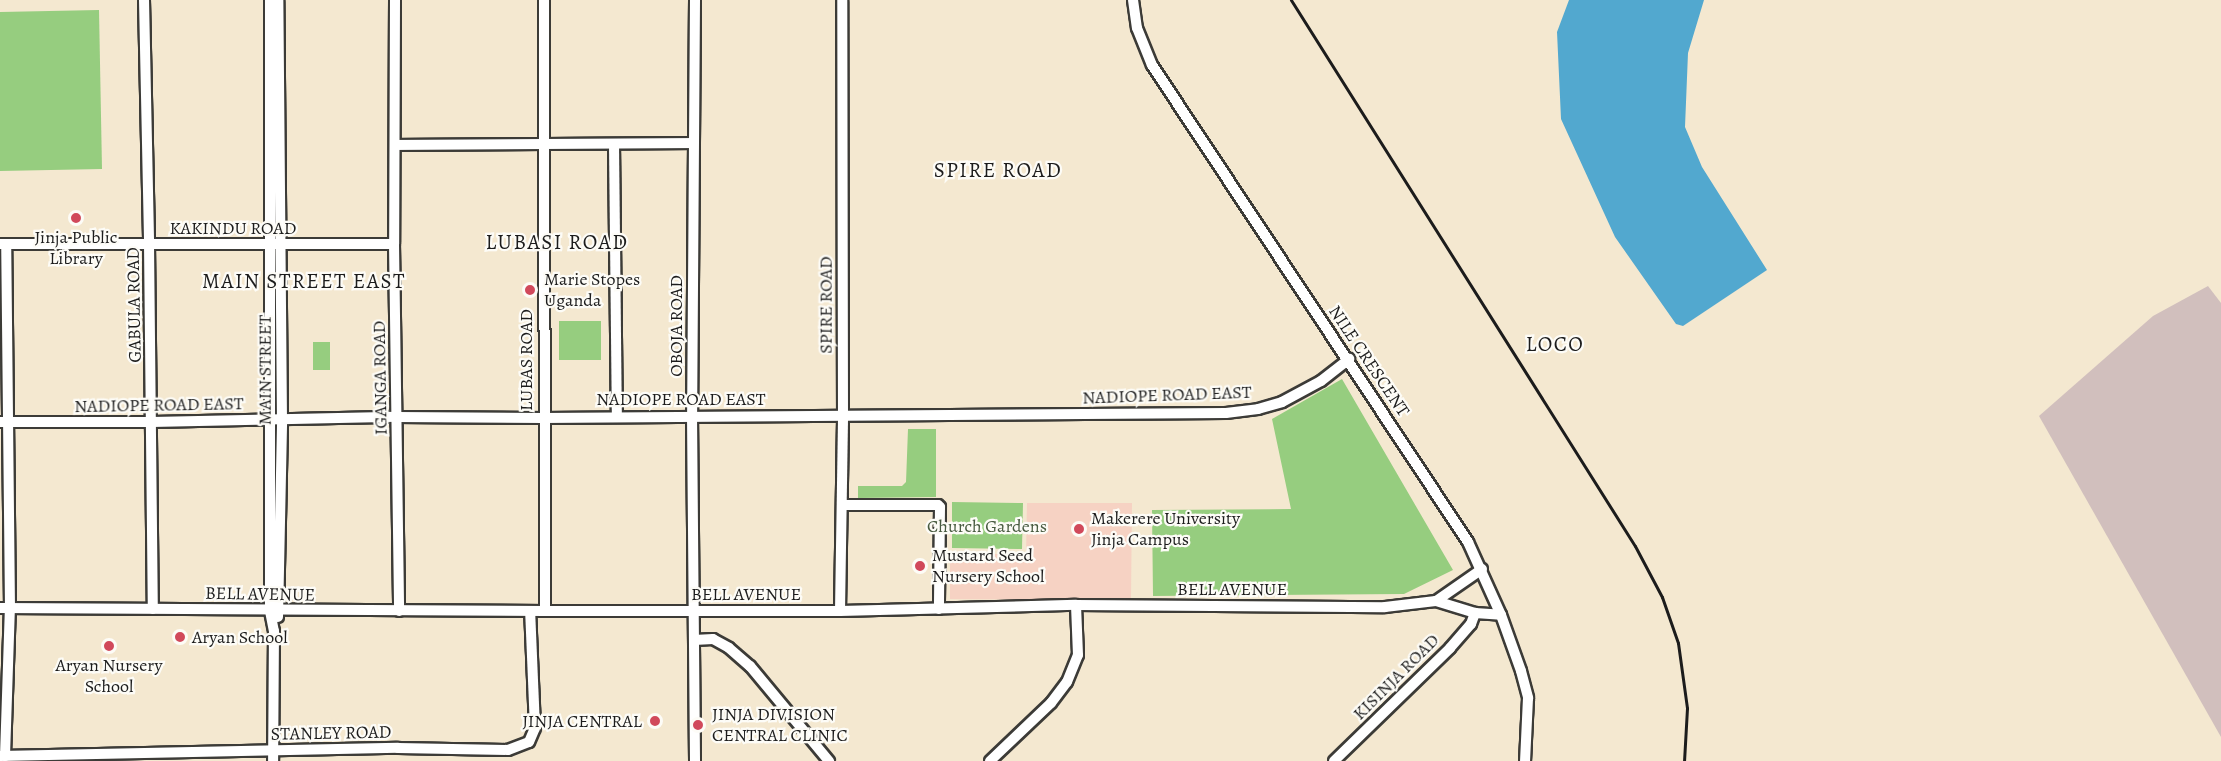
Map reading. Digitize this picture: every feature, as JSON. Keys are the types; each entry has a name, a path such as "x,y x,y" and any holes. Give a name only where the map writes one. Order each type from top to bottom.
{"street":[{"name":"GABULA ROAD","path":"144,0 153,609"},
{"name":"MAIN STREET","path":"270,0 270,244 276,420"},
{"name":"MAIN STREET","path":"273,756 276,420 282,244 278,0"},
{"name":"IGANGA ROAD","path":"394,0 394,244 399,611"},
{"name":"LUBAS ROAD","path":"543,0 545,611"},
{"name":"OBOJA ROAD","path":"694,0 692,415 695,761"},
{"name":"SPIRE ROAD","path":"840,611 843,505 842,0"},
{"name":"NILE CRESCENT","path":"1133,0 1137,28 1152,65 1459,527 1482,569 1502,615 1528,698 1525,761"},
{"path":"395,145 693,143"},
{"path":"614,144 617,416"},
{"name":"KAKINDU ROAD","path":"3,244 394,244"},
{"path":"3,244 5,608 3,756"},
{"name":"NADIOPE ROAD EAST","path":"4,422 152,423 397,417 1226,413 1258,409 1282,402 1321,381 1348,359"},
{"path":"843,505 938,505 940,507 939,609"},
{"path":"1436,602 1482,569"},
{"path":"1436,602 1475,613 1502,615"},
{"name":"BELL AVENUE","path":"5,608 275,611 840,611 1076,605 1385,607 1436,602"},
{"path":"990,761 1051,703 1067,682 1078,655 1076,605"},
{"name":"STANLEY ROAD","path":"3,756 273,756 508,750 529,742 535,728 530,611"},
{"name":"KISINJA ROAD","path":"1334,761 1450,648 1471,624 1475,613"},
{"path":"694,640 713,639 729,648 750,666 829,761"}],"shaded area":[{"path":"2208,286 2221,303 2221,737 2039,416 2153,316"},
{"name":"Makerere University Jinja Campus","path":"1027,503 1132,503 1131,600 950,599 950,554 1026,554"}],"green space":[{"path":"99,10 102,169 0,171 0,12"},
{"path":"559,321 601,321 601,360 559,360"},
{"path":"313,342 330,342 330,370 313,370"},
{"path":"1342,379 1453,570 1404,594 1153,596 1152,510 1291,509 1272,419"},
{"path":"908,429 936,429 936,497 858,498 858,486 902,486 906,482"},
{"name":"Church Gardens","path":"952,502 1023,503 1022,549 952,548"}],"water":[{"path":"1569,0 1704,0 1688,53 1685,127 1702,167 1767,270 1683,326 1676,324 1615,237 1561,119 1557,32"}],"railway":[{"path":"1291,0 1635,546 1662,597 1678,643 1687,708 1684,761"}],"place":[{"name":"Jinja Public Library","path":"76,218"},
{"name":"Marie Stopes Uganda","path":"530,290"},
{"name":"Makerere University Jinja Campus","path":"1079,529"},
{"name":"Mustard Seed Nursery School","path":"920,566"},
{"name":"Aryan School","path":"180,637"},
{"name":"Aryan Nursery School","path":"109,646"},
{"name":"JINJA CENTRAL","path":"655,721"},
{"name":"JINJA DIVISION CENTRAL CLINIC","path":"698,725"}],"district":[{"name":"SPIRE ROAD","path":"998,170"},
{"name":"LUBASI ROAD","path":"557,242"},
{"name":"MAIN STREET EAST","path":"304,281"},
{"name":"LOCO","path":"1555,344"}]}
